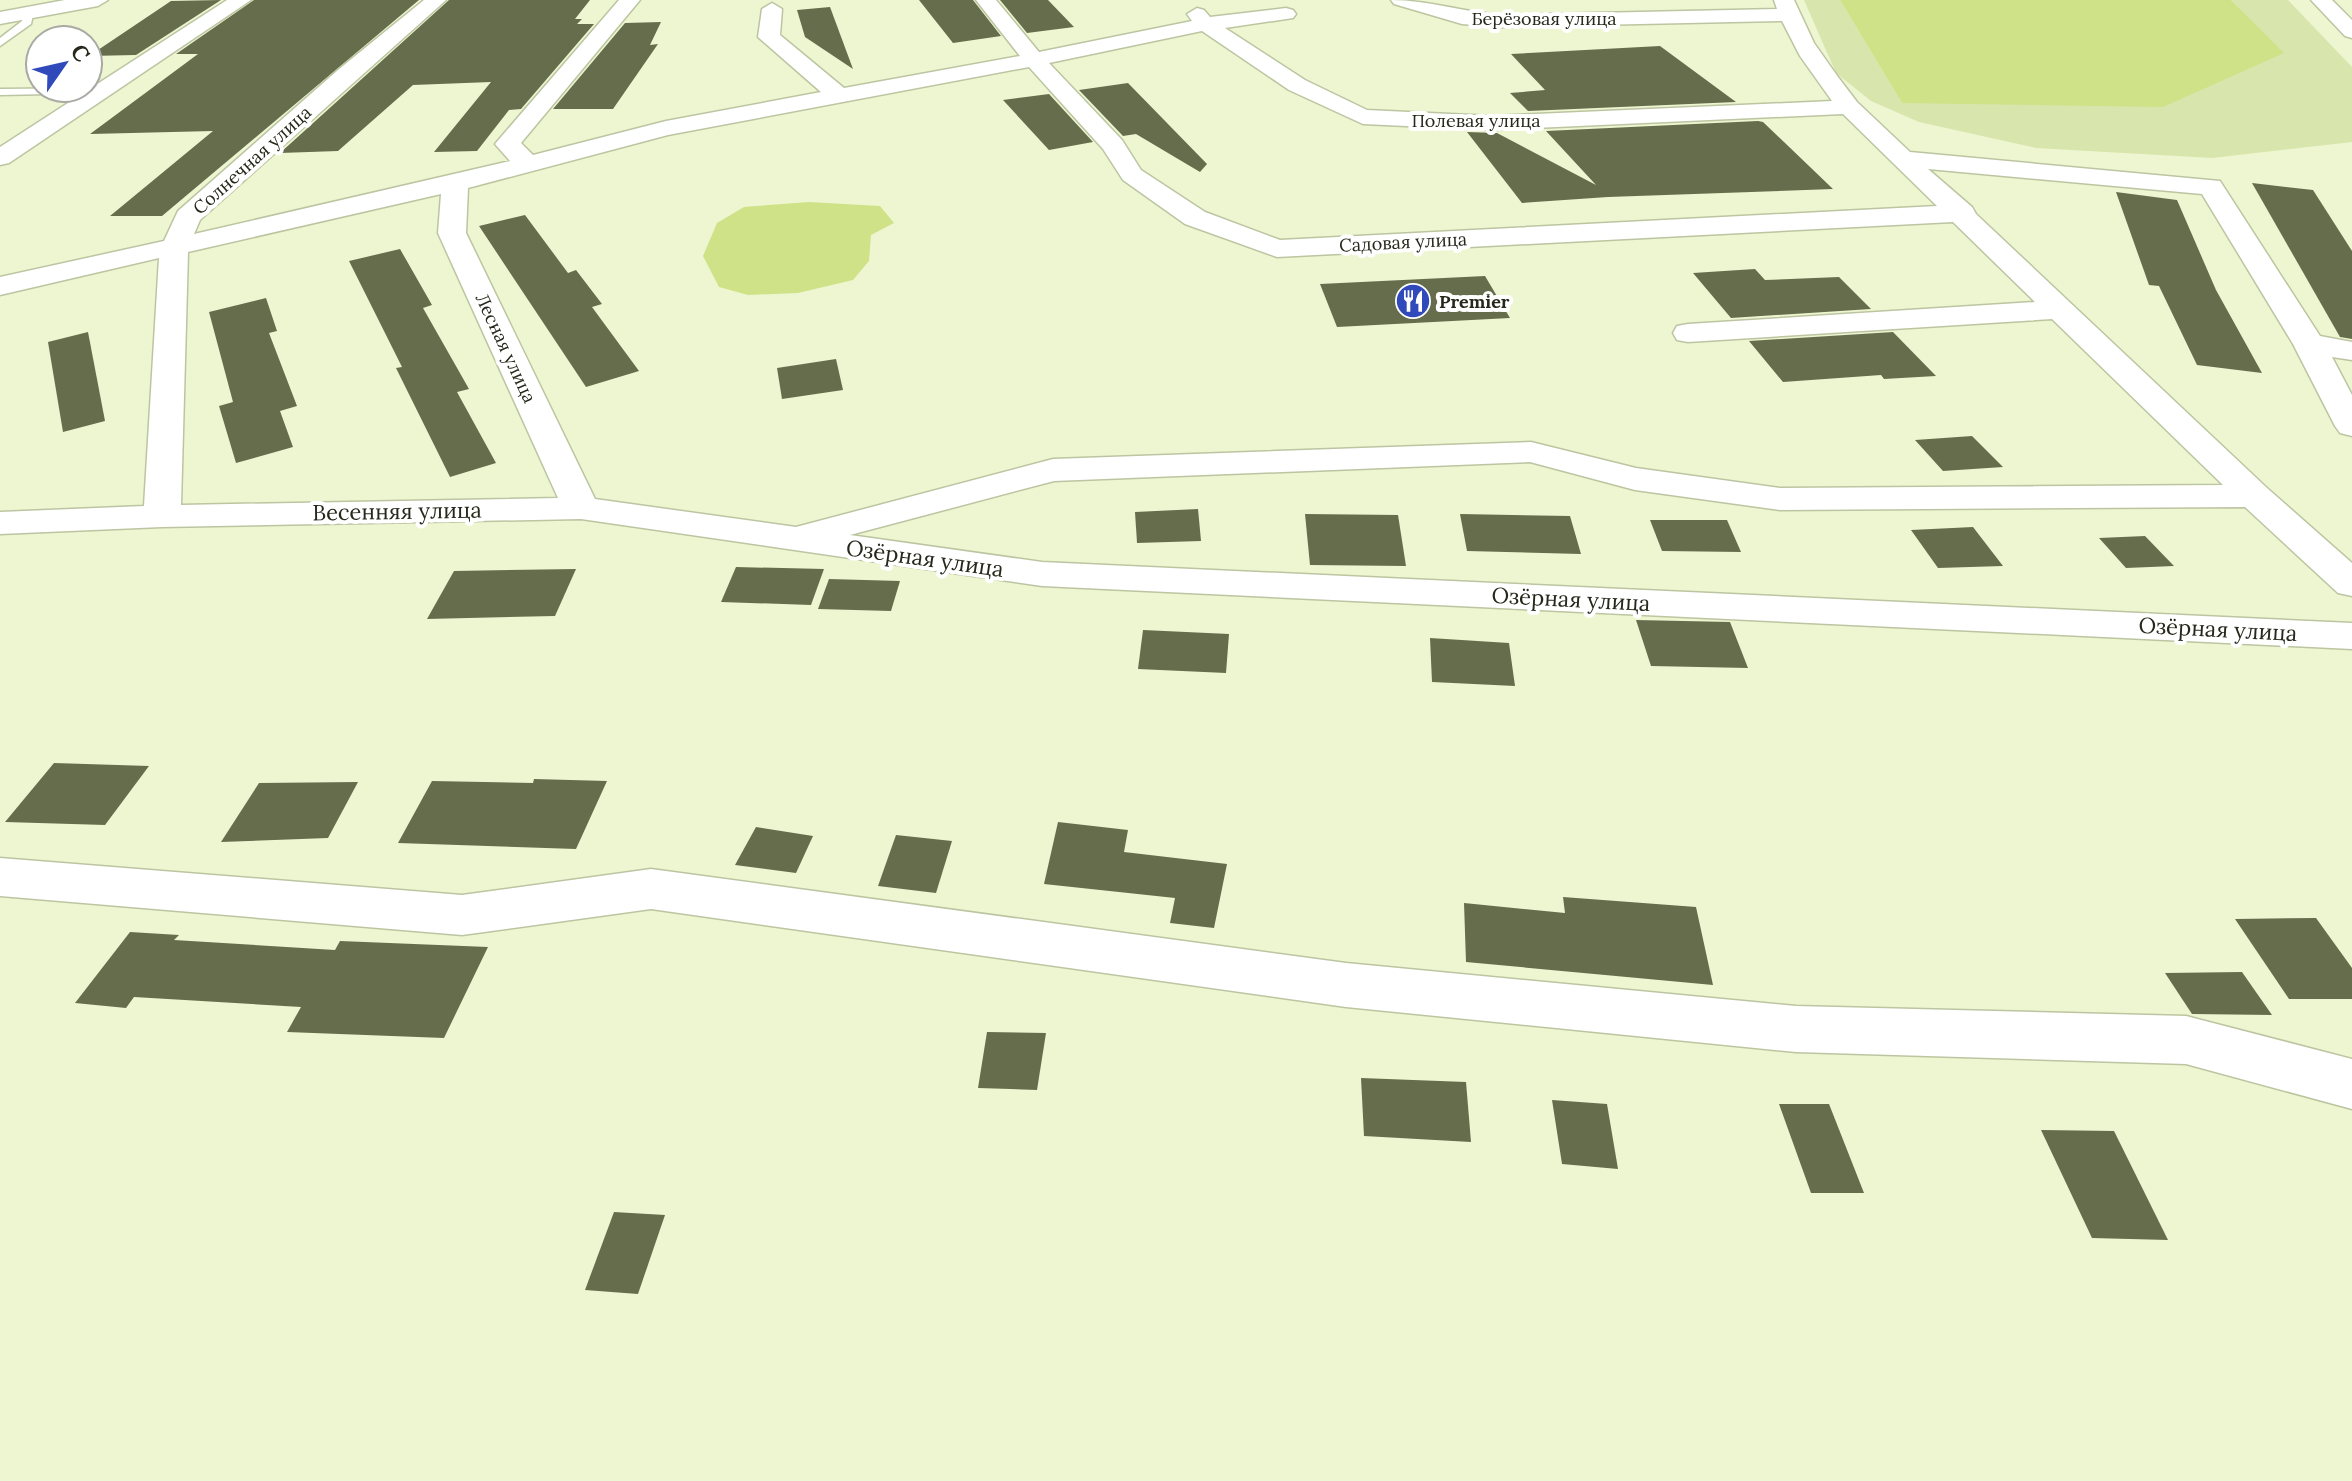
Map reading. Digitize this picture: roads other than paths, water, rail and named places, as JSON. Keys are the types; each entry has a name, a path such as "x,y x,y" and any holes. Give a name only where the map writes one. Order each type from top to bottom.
{"street":[{"path":"0,18 98,0"},
{"path":"104,87 241,0"},
{"name":"Солнечная улица","path":"162,516 174,249 188,217 346,75 436,0"},
{"path":"527,163 507,144 630,0"},
{"name":"Садовая улица","path":"986,0 1034,60 1113,145 1132,175 1195,218 1277,249 1963,213"},
{"name":"Полевая улица","path":"1186,0 1205,24 1297,85 1363,117 1492,123 1849,107"},
{"name":"Берёзовая улица","path":"1401,0 1462,18 1501,21 1642,17 1786,8"},
{"path":"2321,0 2352,32"},
{"path":"1786,8 1814,63 1849,107 1963,213 2254,496 2352,584"},
{"path":"772,9 769,37 840,97"},
{"path":"0,286 455,183 666,128 1034,60 1205,24 1286,14"},
{"path":"0,158 79,104"},
{"path":"1905,159 2211,187 2309,344 2352,426"},
{"name":"Лесная улица","path":"455,183 452,233 581,508"},
{"path":"1688,333 2061,309"},
{"path":"2309,344 2352,351"},
{"path":"792,539 1053,470 1531,452 1635,479 1780,499 2254,496"},
{"name":"Весенняя улица","path":"0,523 162,516 581,508 792,539"},
{"name":"Озёрная улица","path":"792,539 1042,574 2352,636"},
{"path":"0,877 462,915 651,889 1346,985 1796,1029 2186,1040 2352,1084"}],"lane":[{"path":"0,43 27,22 28,15"},
{"path":"0,92 24,92"}],"place":[{"name":"Premier","path":"1413,301"}]}
